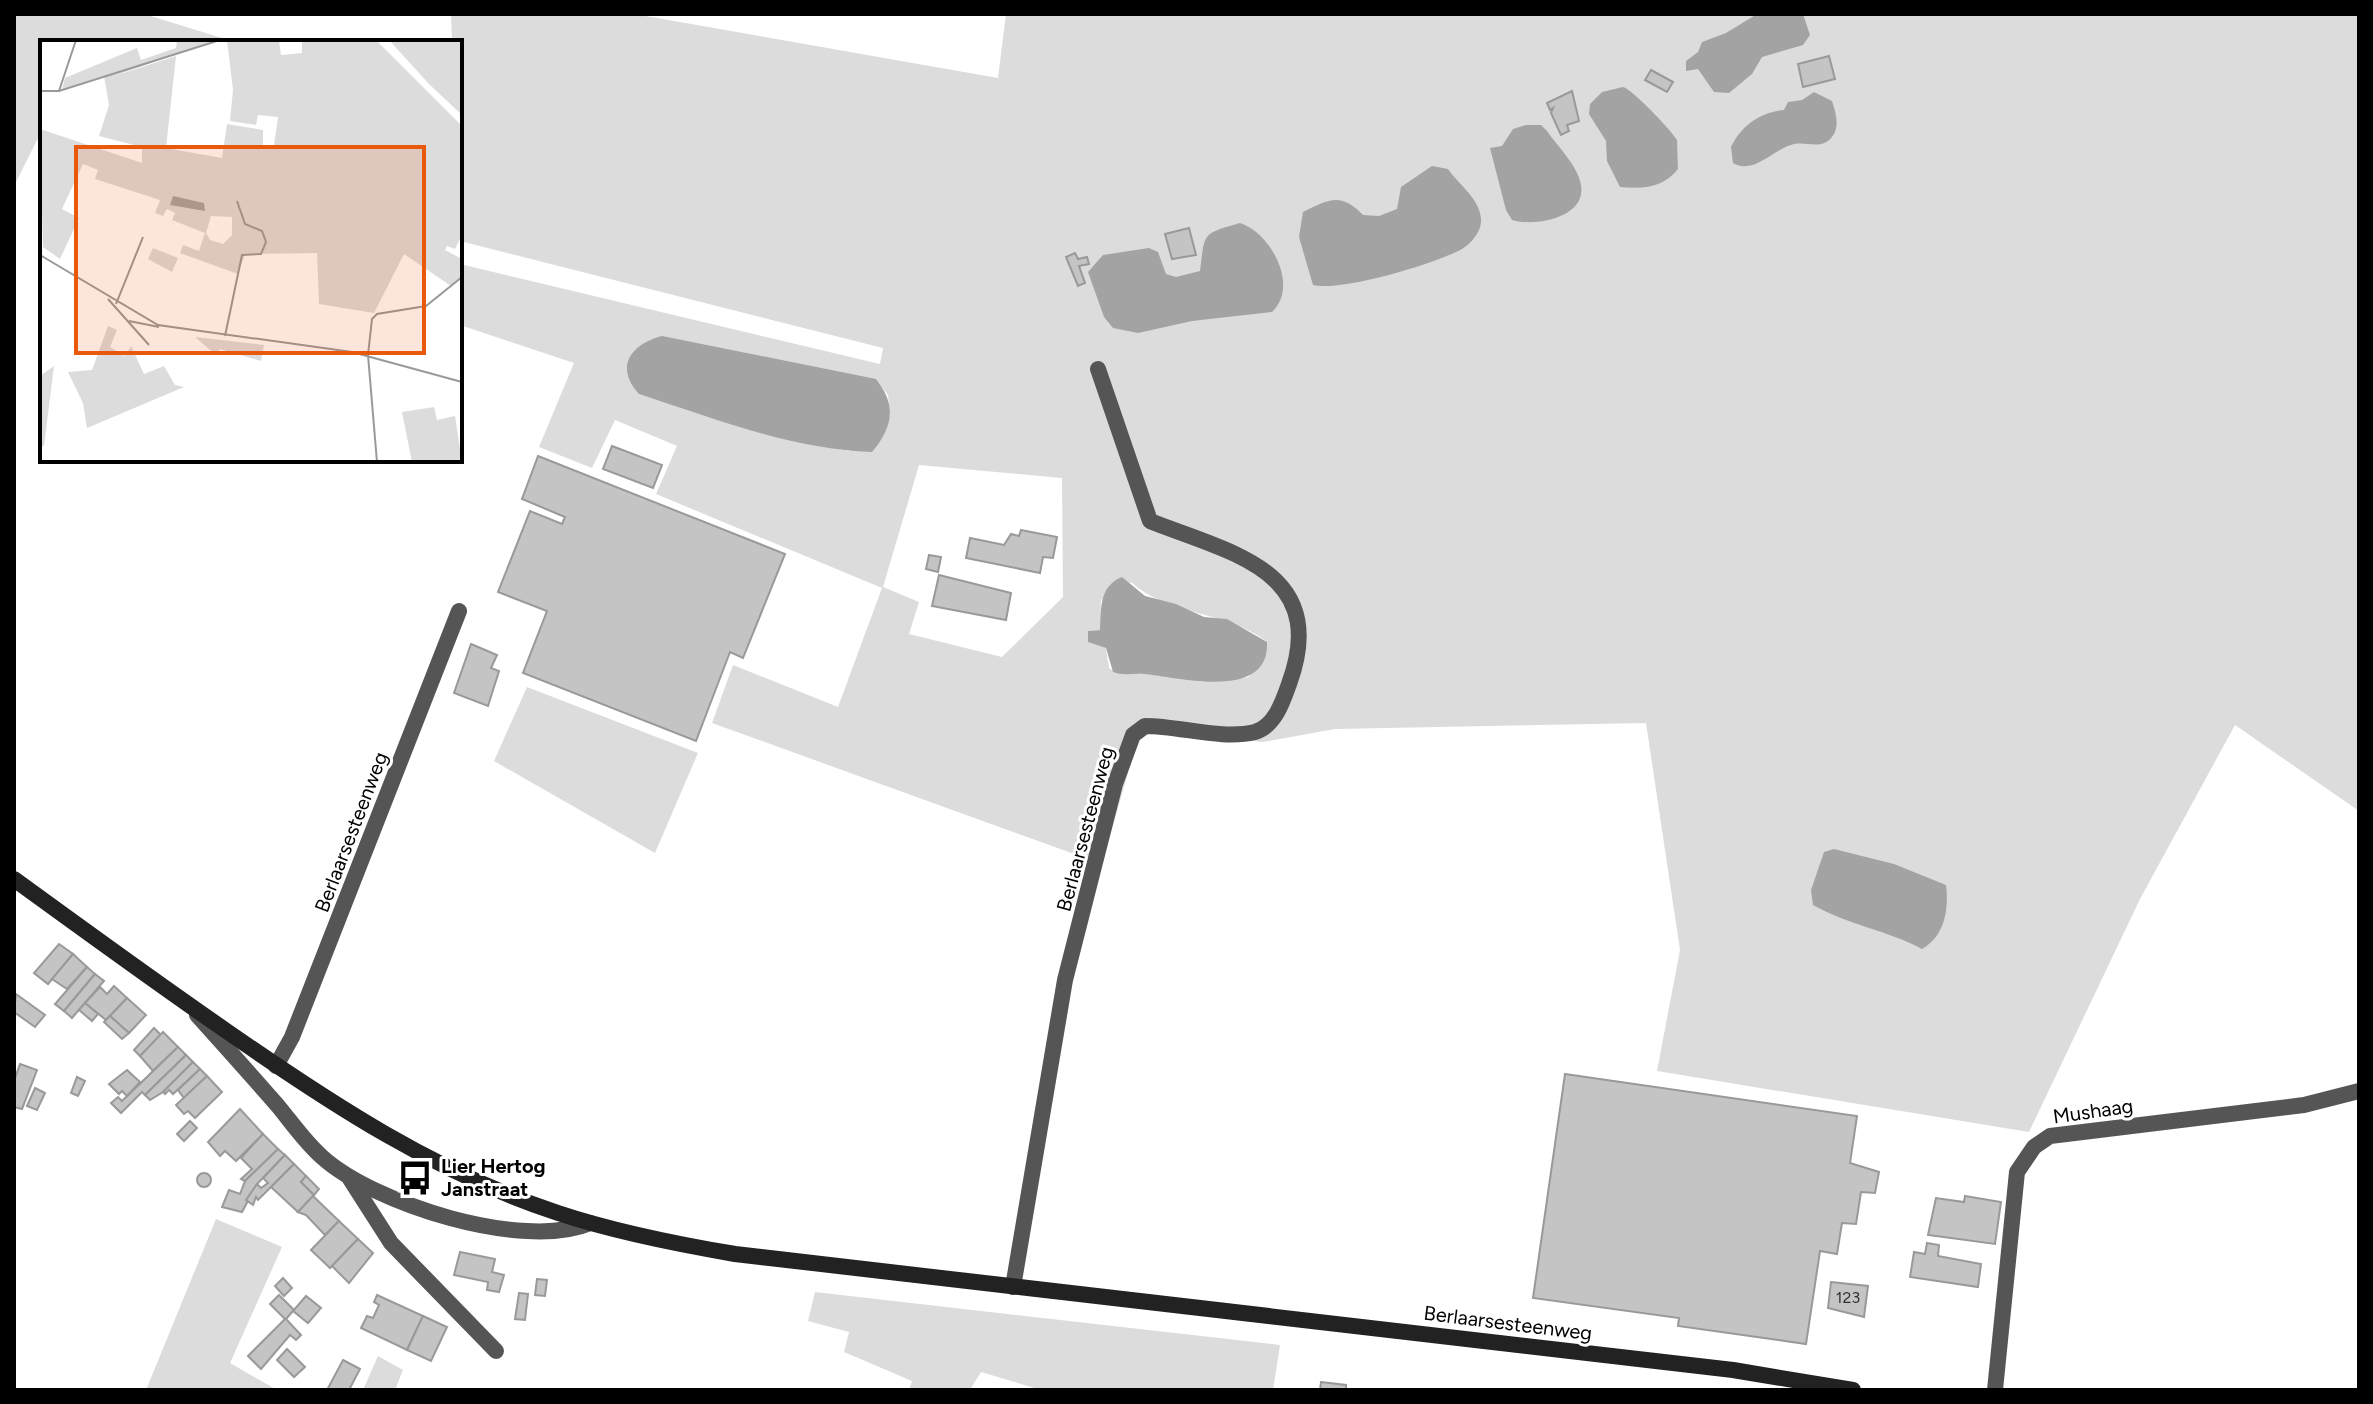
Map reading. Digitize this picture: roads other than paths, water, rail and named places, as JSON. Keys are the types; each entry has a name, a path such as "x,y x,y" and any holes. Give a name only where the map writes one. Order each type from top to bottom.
{"street":[{"name":"Berlaarsesteenweg","path":"1013,1287 1065,980 1115,784 1133,735 1145,726 1242,734 1259,731 1269,724 1281,706 1293,673 1297,645 1297,614 1286,590 1271,573 1150,521 1098,369"},
{"name":"Berlaarsesteenweg","path":"276,1066 292,1037 459,611"},
{"name":"Berlaarsesteenweg","path":"14,879 276,1066 410,1149 511,1195 590,1223 684,1246 735,1254 1717,1368 1853,1390"},
{"name":"Berlaarsesteenweg","path":"188,1004 321,1156 350,1178 445,1218 508,1229 576,1228 590,1223"},
{"name":"Mushaag","path":"1995,1390 2017,1172 2034,1147 2050,1136 2290,1107 2359,1091"},
{"name":"Berlaarsesteenweg","path":"350,1178 391,1243 496,1351"}],"place":[{"name":"Lier Hertog Janstraat","path":"415,1178"}]}
